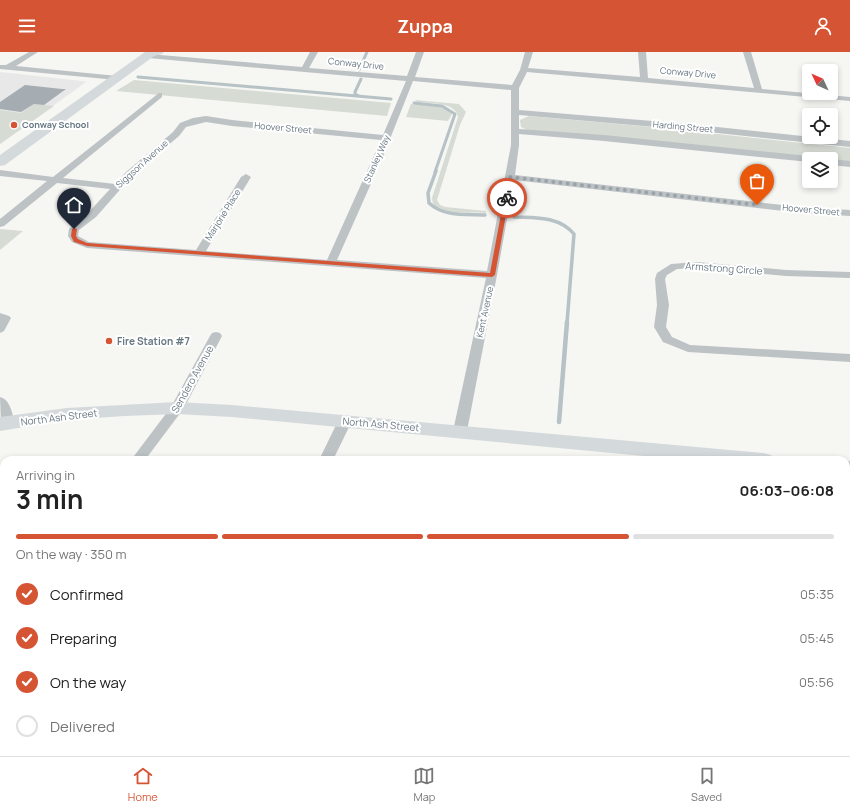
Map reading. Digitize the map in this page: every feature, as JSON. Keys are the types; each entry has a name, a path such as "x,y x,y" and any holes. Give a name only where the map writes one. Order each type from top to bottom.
{"main road":[{"path":"0,162 151,53"},
{"name":"North Ash Street","path":"4,424 67,414 177,408 232,411 460,431 721,456"}],"street":[{"path":"9,68 34,52"},
{"path":"305,69 314,52"},
{"name":"Stanley Way","path":"330,264 386,138 411,79 420,52"},
{"name":"Kent Avenue","path":"460,431 492,275 510,177 515,145 515,88 524,70 529,52"},
{"path":"642,52 644,80"},
{"path":"747,52 759,90"},
{"name":"Conway Drive","path":"151,53 515,88"},
{"path":"0,67 117,78"},
{"name":"Conway Drive","path":"524,70 850,99"},
{"path":"0,224 159,96"},
{"name":"Harding Street","path":"515,112 689,127 850,144"},
{"name":"Hoover Street","path":"181,127 193,121 206,119 232,123 386,138"},
{"name":"Siggson Avenue","path":"181,127 176,134 129,174 92,215 74,229 73,236 76,240 87,245 199,253"},
{"name":"Harding Street","path":"514,131 620,139 802,158"},
{"path":"838,163 850,164"},
{"path":"0,173 116,187"},
{"name":"Marjorie Place","path":"199,253 246,177"},
{"name":"Hoover Street","path":"510,177 802,210 850,214"},
{"path":"199,253 492,275"},
{"name":"Armstrong Circle","path":"850,275 786,273 697,265 676,266 662,273 660,279 663,305 660,327 667,339 688,348 850,358"},
{"path":"0,316 5,318 0,329"},
{"name":"Sendero Avenue","path":"141,456 177,408 216,336"},
{"path":"0,401 2,403 4,424"},
{"path":"328,456 345,421"}],"shaded area":[{"name":"Conway School","path":"0,72 82,81 86,82 0,144"},
{"path":"134,80 391,103 387,116 116,91"},
{"path":"415,100 459,104 466,112 460,125 437,200 440,205 445,207 486,211 486,213 465,213 445,210 433,204 432,198 458,117 453,108 448,106 435,103 417,102"},
{"path":"34,104 54,106 0,144 0,110 21,113"},
{"path":"411,104 438,106 448,110 452,114 448,121 406,117"},
{"path":"529,116 652,127 850,148 850,163 838,160 838,152 802,152 802,158 527,130 521,127 520,120"},
{"path":"0,229 23,231 0,250"}],"building":[{"path":"25,85 66,89 44,105 34,104 21,112 0,109 0,102"}],"waterway":[{"path":"359,70 367,52"},
{"path":"138,77 391,99"},
{"path":"359,96 355,94 355,92 361,79"},
{"path":"414,103 442,106 455,114 435,172"},
{"path":"436,171 428,193 429,203 441,211 448,213 485,215"},
{"path":"514,217 547,219 561,224 574,234 567,323"},
{"path":"559,422 567,322"}],"way so far":[{"path":"507,198 510,177 757,205"}],"place":[{"name":"Conway School","path":"14,125"},
{"name":"Fire Station #7","path":"109,341"}],"route":[{"path":"74,229 73,236 76,240 87,245 492,275 507,198"}]}
